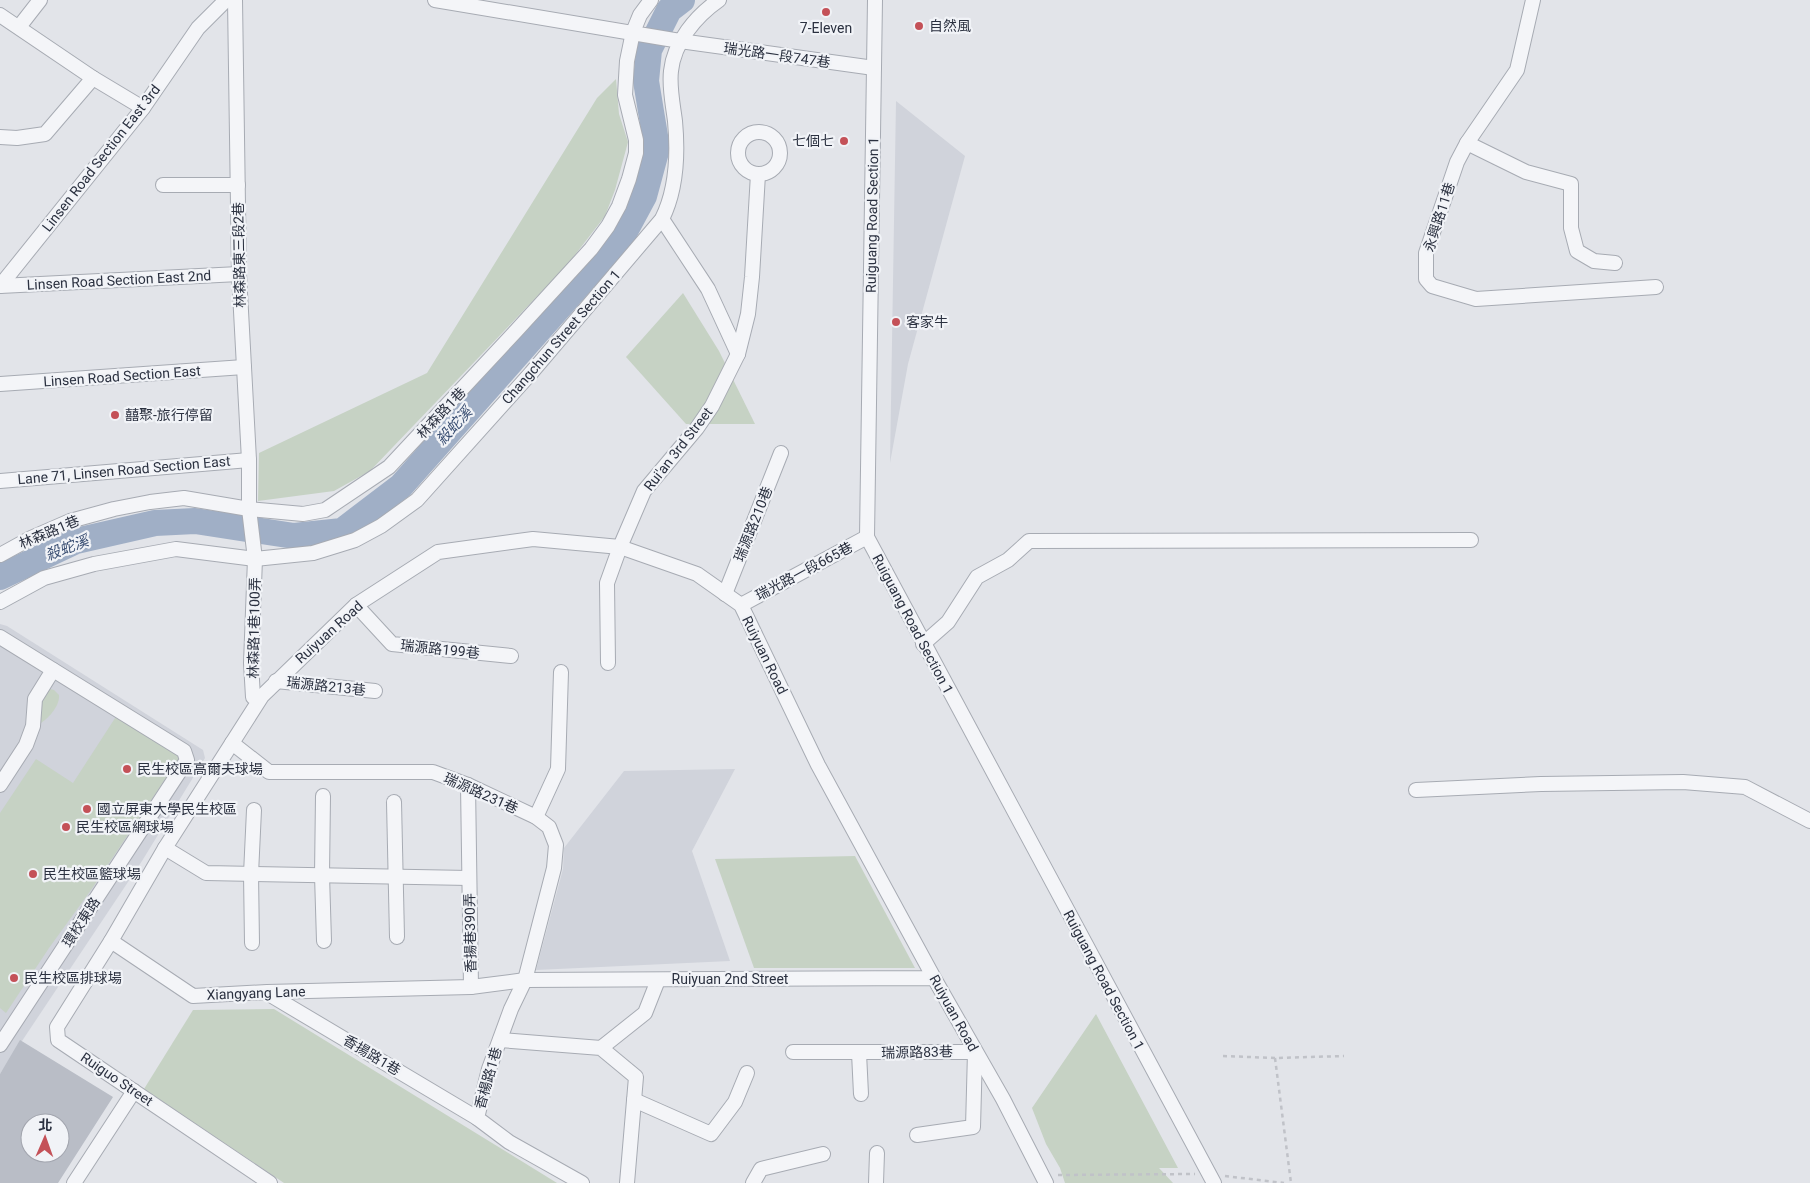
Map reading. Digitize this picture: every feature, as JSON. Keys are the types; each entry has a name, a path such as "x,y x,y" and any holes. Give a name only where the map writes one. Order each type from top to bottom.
{"street":[{"path":"20,27 40,0"},
{"name":"Linsen Road Section East 3rd","path":"0,286 143,108 198,28 226,0"},
{"name":"林森路東三段2巷","path":"235,0 239,274 249,460 249,509"},
{"name":"瑞光路一段747巷","path":"435,0 459,2 680,41 874,68"},
{"name":"林森路1巷","path":"0,555 31,538 70,521 114,509 150,502 184,498 249,509 303,514 325,510 389,468 590,249 608,226 619,206 636,153 636,140 625,95 627,61 633,32 640,15 651,0"},
{"name":"Changchun Street Section 1","path":"0,602 44,578 94,564 162,550 176,549 256,559 313,553 355,540 381,526 418,500 531,373 662,219 673,189 676,159 670,70 680,41 707,9 719,0"},
{"name":"Ruiguang Road Section 1","path":"875,0 867,538 1211,1179"},
{"name":"永興路11巷","path":"1533,0 1517,70 1467,143 1457,162 1426,253 1426,278 1432,286 1476,299 1656,287"},
{"path":"0,15 94,78 143,108"},
{"path":"0,137 16,138 45,134 94,78"},
{"path":"1467,143 1526,172 1571,184 1571,228 1577,250 1594,261 1615,263"},
{"name":"Rui'an 3rd Street","path":"608,663 608,583 620,547 644,491 697,428 712,406 738,354 748,314 758,174"},
{"path":"163,185 238,185"},
{"path":"662,219 708,289 738,354"},
{"name":"Linsen Road Section East 2nd","path":"0,286 239,274"},
{"name":"Linsen Road Section East","path":"0,384 244,367"},
{"name":"瑞源路210巷","path":"726,594 781,453"},
{"name":"Lane 71, Linsen Road Section East","path":"0,481 249,460"},
{"name":"林森路1巷100弄","path":"249,509 256,559 251,663 253,697"},
{"name":"Ruiyuan Road","path":"232,743 262,696 356,605 438,552 533,538 620,547 697,574 741,605 818,765 934,978 1003,1099 1045,1179"},
{"name":"瑞光路一段665巷","path":"741,605 867,538"},
{"path":"923,644 948,622 977,577 1008,560 1029,541 1471,540"},
{"name":"瑞源路199巷","path":"356,605 392,644 511,656"},
{"name":"環校東路","path":"0,637 184,751 186,760 0,1044"},
{"path":"0,785 26,745 33,726 36,699 53,670"},
{"path":"536,817 558,770 561,672"},
{"name":"瑞源路213巷","path":"276,681 375,692"},
{"path":"111,941 165,848 232,743"},
{"name":"瑞源路231巷","path":"232,743 269,772 433,772 468,785 536,817 549,827 556,845 554,868 525,980"},
{"path":"1416,790 1541,784 1683,782 1744,787 1810,821"},
{"name":"香揚巷390弄","path":"468,785 471,987"},
{"path":"323,796 322,875 324,941"},
{"path":"394,802 396,937"},
{"path":"252,943 251,874 254,810"},
{"path":"165,848 206,873 469,878"},
{"name":"Xiangyang Lane","path":"111,941 193,996 267,992 471,987 525,980"},
{"name":"Ruiguo Street","path":"111,941 57,1026 58,1040 270,1183"},
{"name":"Ruiyuan 2nd Street","path":"525,980 934,978"},
{"name":"香楊路1巷","path":"525,980 511,1009 489,1069 477,1118 509,1142 582,1183"},
{"path":"601,1048 645,1013 658,980"},
{"name":"香揚路1巷","path":"267,992 477,1118"},
{"path":"500,1040 601,1048 636,1077 627,1183"},
{"name":"瑞源路83巷","path":"793,1052 975,1052"},
{"path":"917,1135 973,1127 975,1052"},
{"path":"860,1053 860,1094"},
{"path":"634,1100 711,1134 735,1102 747,1073"},
{"path":"74,1183 134,1091"},
{"path":"876,1183 877,1153"},
{"path":"753,1183 761,1170 823,1154"}],"path":[{"path":"1223,1056 1274,1058 1344,1056"},
{"path":"1274,1058 1291,1183"},
{"path":"1045,1179 1211,1179 1284,1183"}],"shaded area":[{"path":"896,101 965,156 908,364 890,463"},
{"name":"國立屏東大學民生校區","path":"0,624 7,626 203,750 205,758 142,861 0,1074"},
{"path":"735,769 692,851 730,961 536,970 563,869 564,848 624,771"}],"green space":[{"path":"616,79 619,114 628,142 615,190 605,216 568,264 370,471 334,491 258,501 259,453 427,373 597,98"},
{"path":"683,293 719,351 755,424 686,424 626,357"},
{"path":"46,688 54,690 59,695 59,699 48,718 41,723 37,720 39,703"},
{"path":"119,712 182,754 6,1013 0,1008 0,813 36,759 73,783"},
{"path":"855,856 915,968 754,968 715,859"},
{"path":"274,1009 557,1183 284,1183 144,1089 193,1010"},
{"path":"1096,1014 1178,1168 1159,1168 1173,1183 1065,1183 1060,1168 1046,1144 1032,1108"}],"building":[{"path":"20,1040 113,1097 58,1183 0,1183 0,1074"}],"waterway":[{"name":"殺蛇溪","path":"0,577 76,541 155,523 195,521 294,536 342,531 401,486 623,235 644,196 657,148 646,81 649,50 669,10 682,0"}],"place":[{"name":"7-Eleven","path":"826,12"},
{"name":"自然風","path":"919,26"},
{"name":"七個七","path":"844,141"},
{"name":"客家牛","path":"896,322"},
{"name":"囍聚-旅行停留","path":"115,415"},
{"name":"民生校區高爾夫球場","path":"127,769"},
{"name":"國立屏東大學民生校區","path":"87,809"},
{"name":"民生校區網球場","path":"66,827"},
{"name":"民生校區籃球場","path":"33,874"},
{"name":"民生校區排球場","path":"14,978"}]}
